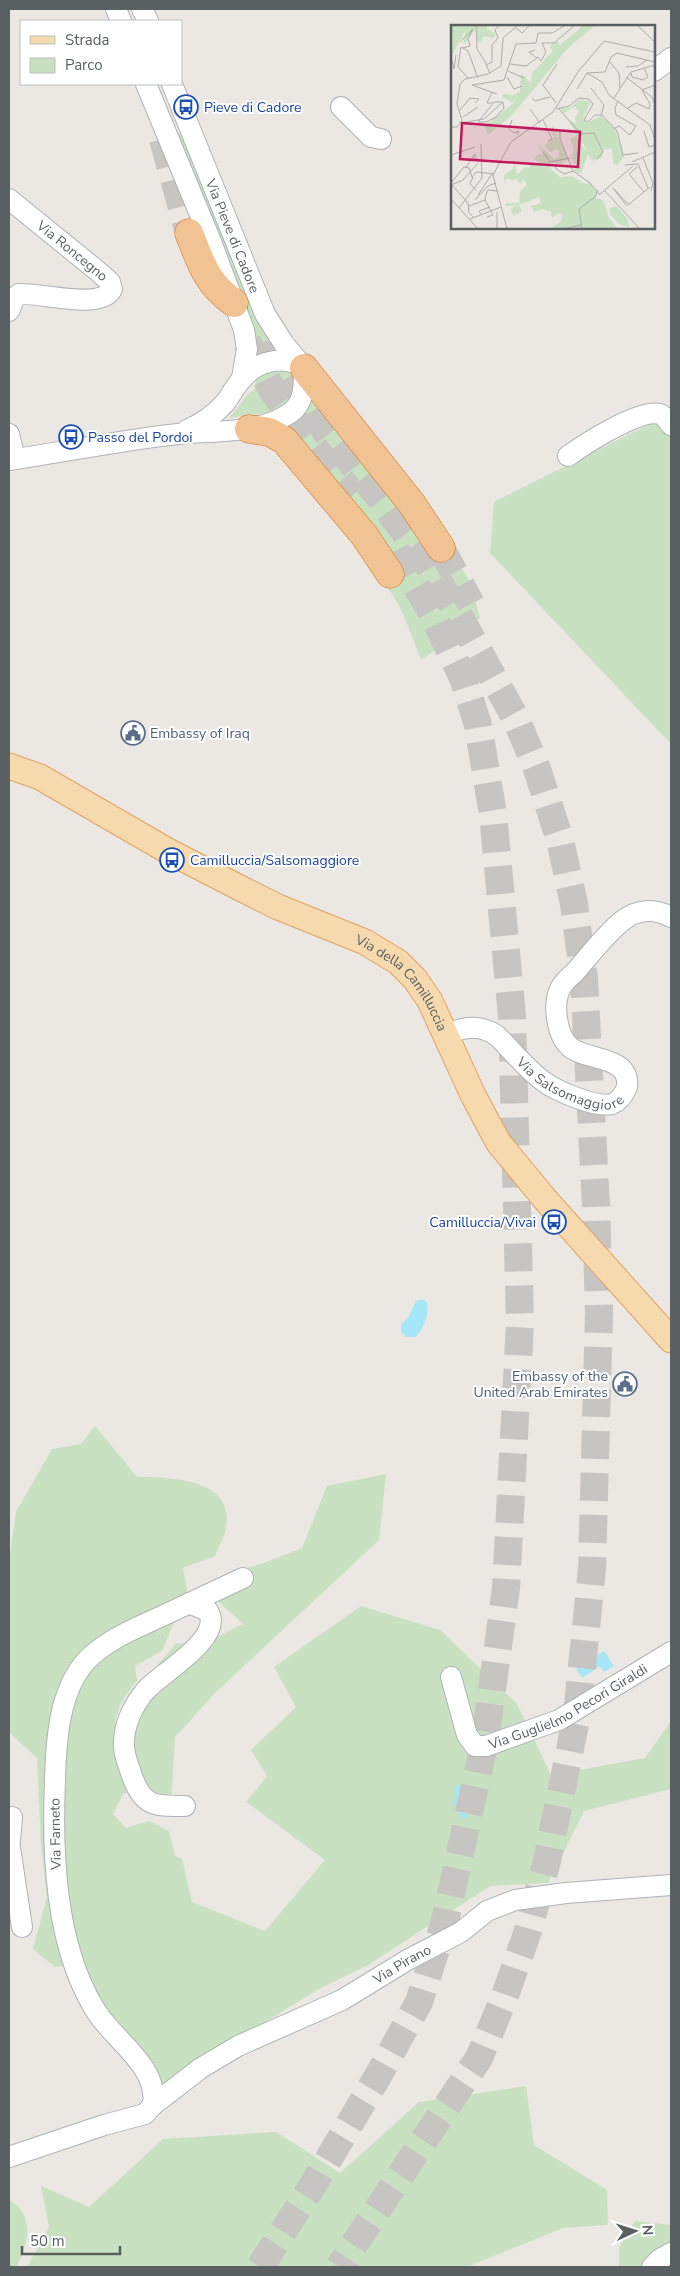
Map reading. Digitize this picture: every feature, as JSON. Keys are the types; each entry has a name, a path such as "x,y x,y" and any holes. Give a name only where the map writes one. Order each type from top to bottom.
{"highway":[{"path":"189,233 208,278 221,293 234,303"},
{"path":"302,367 396,483 441,548"},
{"path":"238,430 270,432 284,440 359,529 390,574"}],"main road":[{"name":"Via della Camilluccia","path":"9,766 40,777 168,850 278,907 346,934 380,950 398,962 415,979 430,1001 447,1034 473,1095 498,1142 544,1198 671,1340"}],"street":[{"path":"655,70 671,58"},
{"name":"Via Pieve di Cadore","path":"146,85 244,330 247,349 242,378"},
{"name":"Via Pieve di Cadore","path":"156,108 176,92 265,314 302,367"},
{"path":"342,108 370,137 381,139"},
{"name":"Via Roncegno","path":"9,199 100,273 108,281 112,289 109,294 102,298 76,300 19,294 15,297 9,311"},
{"path":"9,434 12,460 179,434 238,430 281,418 294,410 302,393 302,367 287,361 268,362 257,367 242,378 221,407 204,422 179,434"},
{"path":"221,407 218,414 218,422 238,430"},
{"path":"568,456 591,439 641,416 657,413 662,415 671,425"},
{"name":"Via Salsomaggiore","path":"447,1034 470,1027 487,1030 496,1035 536,1076 555,1088 597,1103 609,1104 617,1101 627,1087 625,1074 620,1067 610,1061 576,1050 568,1045 561,1030 558,1017 557,1002 560,990 599,944 628,917 648,910 671,917"},
{"name":"Via Farneto","path":"153,2105 154,2095 149,2076 94,2009 80,1981 68,1942 59,1900 54,1858 53,1818 56,1756 66,1697 84,1663 105,1644 242,1578"},
{"path":"185,1806 159,1806 143,1797 135,1785 124,1745 128,1720 139,1699 148,1688 195,1650 211,1626 212,1619 208,1611 189,1603"},
{"name":"Via Guglielmo Pecori Giraldi","path":"451,1677 467,1736 475,1746 486,1746 559,1720 671,1652"},
{"path":"12,1817 9,1841 22,1927"},
{"name":"Via Pirano","path":"9,2157 104,2125 140,2117 201,2068 238,2046 350,1996 409,1959 461,1932 487,1911 515,1900 566,1893 671,1885"},
{"path":"652,2267 660,2259 671,2253"}],"green space":[{"path":"181,132 275,350 258,353 256,335 248,311 176,135"},
{"path":"286,370 291,374 294,382 292,395 287,403 274,412 229,418 249,393 255,389 261,375"},
{"path":"312,397 447,543 470,582 480,618 421,660 402,611 383,579 282,427 297,420"},
{"path":"660,419 671,438 671,744 490,553 494,502"},
{"path":"95,1426 137,1477 165,1478 197,1484 210,1490 220,1499 226,1511 226,1527 215,1556 183,1568 187,1589 185,1597 162,1651 135,1666 137,1681 121,1704 116,1720 116,1748 131,1727 152,1672 176,1643 203,1642 243,1624 218,1601 236,1571 264,1563 302,1548 327,1486 386,1474 379,1540 216,1692 175,1737 171,1807 135,1789 123,1794 113,1814 126,1828 149,1821 169,1831 175,1856 182,1859 192,1902 265,1931 325,1860 246,1802 267,1776 251,1750 296,1707 274,1667 361,1606 440,1630 517,1704 551,1775 645,1758 671,1721 671,1789 584,1811 548,1883 490,1886 368,1965 319,1989 189,2068 158,2093 107,2020 79,1964 55,1967 33,1949 47,1897 41,1843 37,1758 9,1732 9,1562 16,1512 52,1449 81,1444"},
{"path":"526,2086 534,2145 607,2190 608,2225 563,2228 467,2267 27,2267 49,2227 41,2186 89,2207 163,2139 276,2132 340,2173 419,2102"},
{"path":"9,2200 18,2206 23,2214 27,2231 24,2249 16,2267 9,2267"},
{"path":"635,2221 671,2225 671,2267 619,2267 619,2248"}],"water":[{"path":"422,1299 426,1301 428,1310 423,1326 415,1337 406,1337 401,1332 401,1325 409,1316 416,1301"},
{"path":"604,1651 614,1666 604,1672 600,1666 582,1678 576,1669"},
{"path":"460,1784 463,1790 472,1788 473,1790 467,1795 469,1799 467,1817 463,1819 454,1806 454,1788"}],"tunnel":[{"path":"163,139 189,233"},
{"path":"270,339 287,371 327,433 380,498 427,563 457,612 516,719 537,769 560,840 574,904 584,979 596,1205 599,1313 592,1569 577,1715 547,1861 528,1931 504,1998 479,2058 339,2267"},
{"path":"247,342 271,388 312,445 353,495"},
{"path":"441,548 471,604"},
{"path":"260,2267 313,2185 378,2076 419,2002 445,1921 485,1741 506,1588 520,1323 512,1016 493,814 478,725 463,678 432,613 395,549"}],"place":[{"name":"Pieve di Cadore","path":"186,107"},
{"name":"Passo del Pordoi","path":"71,437"},
{"name":"Embassy of Iraq","path":"133,733"},
{"name":"Camilluccia/Salsomaggiore","path":"172,860"},
{"name":"Camilluccia/Vivai","path":"554,1222"},
{"name":"Embassy of the United Arab Emirates","path":"625,1384"}]}
